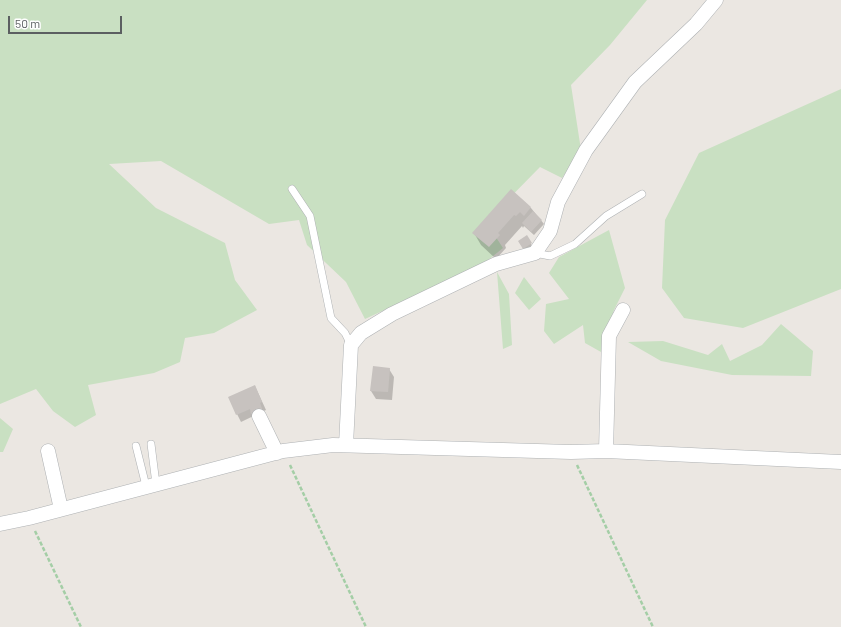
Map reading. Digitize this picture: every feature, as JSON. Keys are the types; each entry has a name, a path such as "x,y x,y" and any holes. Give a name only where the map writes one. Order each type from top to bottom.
{"street":[{"path":"346,445 351,345 361,333 392,314 496,264 535,253 550,231 558,202 591,143 635,82 696,24 716,0"},
{"path":"606,451 609,336 623,310"},
{"path":"259,416 280,452"},
{"path":"0,524 29,518 280,452 333,445 571,452 606,451 841,462"},
{"path":"48,451 62,509"}],"lane":[{"path":"292,189 310,216 331,318 345,333 351,345"},
{"path":"535,253 550,256 575,244 606,216 642,194"},
{"path":"150,444 151,485"},
{"path":"136,446 151,485"}],"path":[{"path":"280,452 366,627"},
{"path":"571,452 653,627"},
{"path":"29,518 81,627"}],"green space":[{"path":"0,0 647,0 610,45 571,85 581,150 562,178 540,167 486,222 503,248 482,265 365,319 346,282 307,245 299,220 269,224 161,161 109,164 156,208 225,243 235,280 257,310 214,333 185,338 180,362 154,373 88,385 96,415 75,427 53,411 36,389 0,404"},
{"path":"841,89 841,289 743,328 684,318 662,288 665,220 699,153"},
{"path":"609,230 625,288 614,310 601,352 585,343 583,325 554,344 544,331 546,304 569,299 549,273 559,257"},
{"path":"497,272 509,294 512,345 503,349"},
{"path":"524,277 541,299 529,310 515,293"},
{"path":"781,324 813,351 811,376 732,375 661,361 628,342 663,341 708,355 722,344 730,361 762,345"},
{"path":"0,418 13,429 3,452 0,452"}],"building":[{"path":"511,189 531,207 524,216 520,212 516,216 514,215 498,233 500,235 489,247 472,233"},
{"path":"533,211 542,220 531,232 522,223"},
{"path":"527,235 532,243 523,249 518,241"},
{"path":"373,366 390,368 388,392 370,391"},
{"path":"255,385 262,402 260,403 262,409 251,414 250,409 236,415 228,397"}]}
